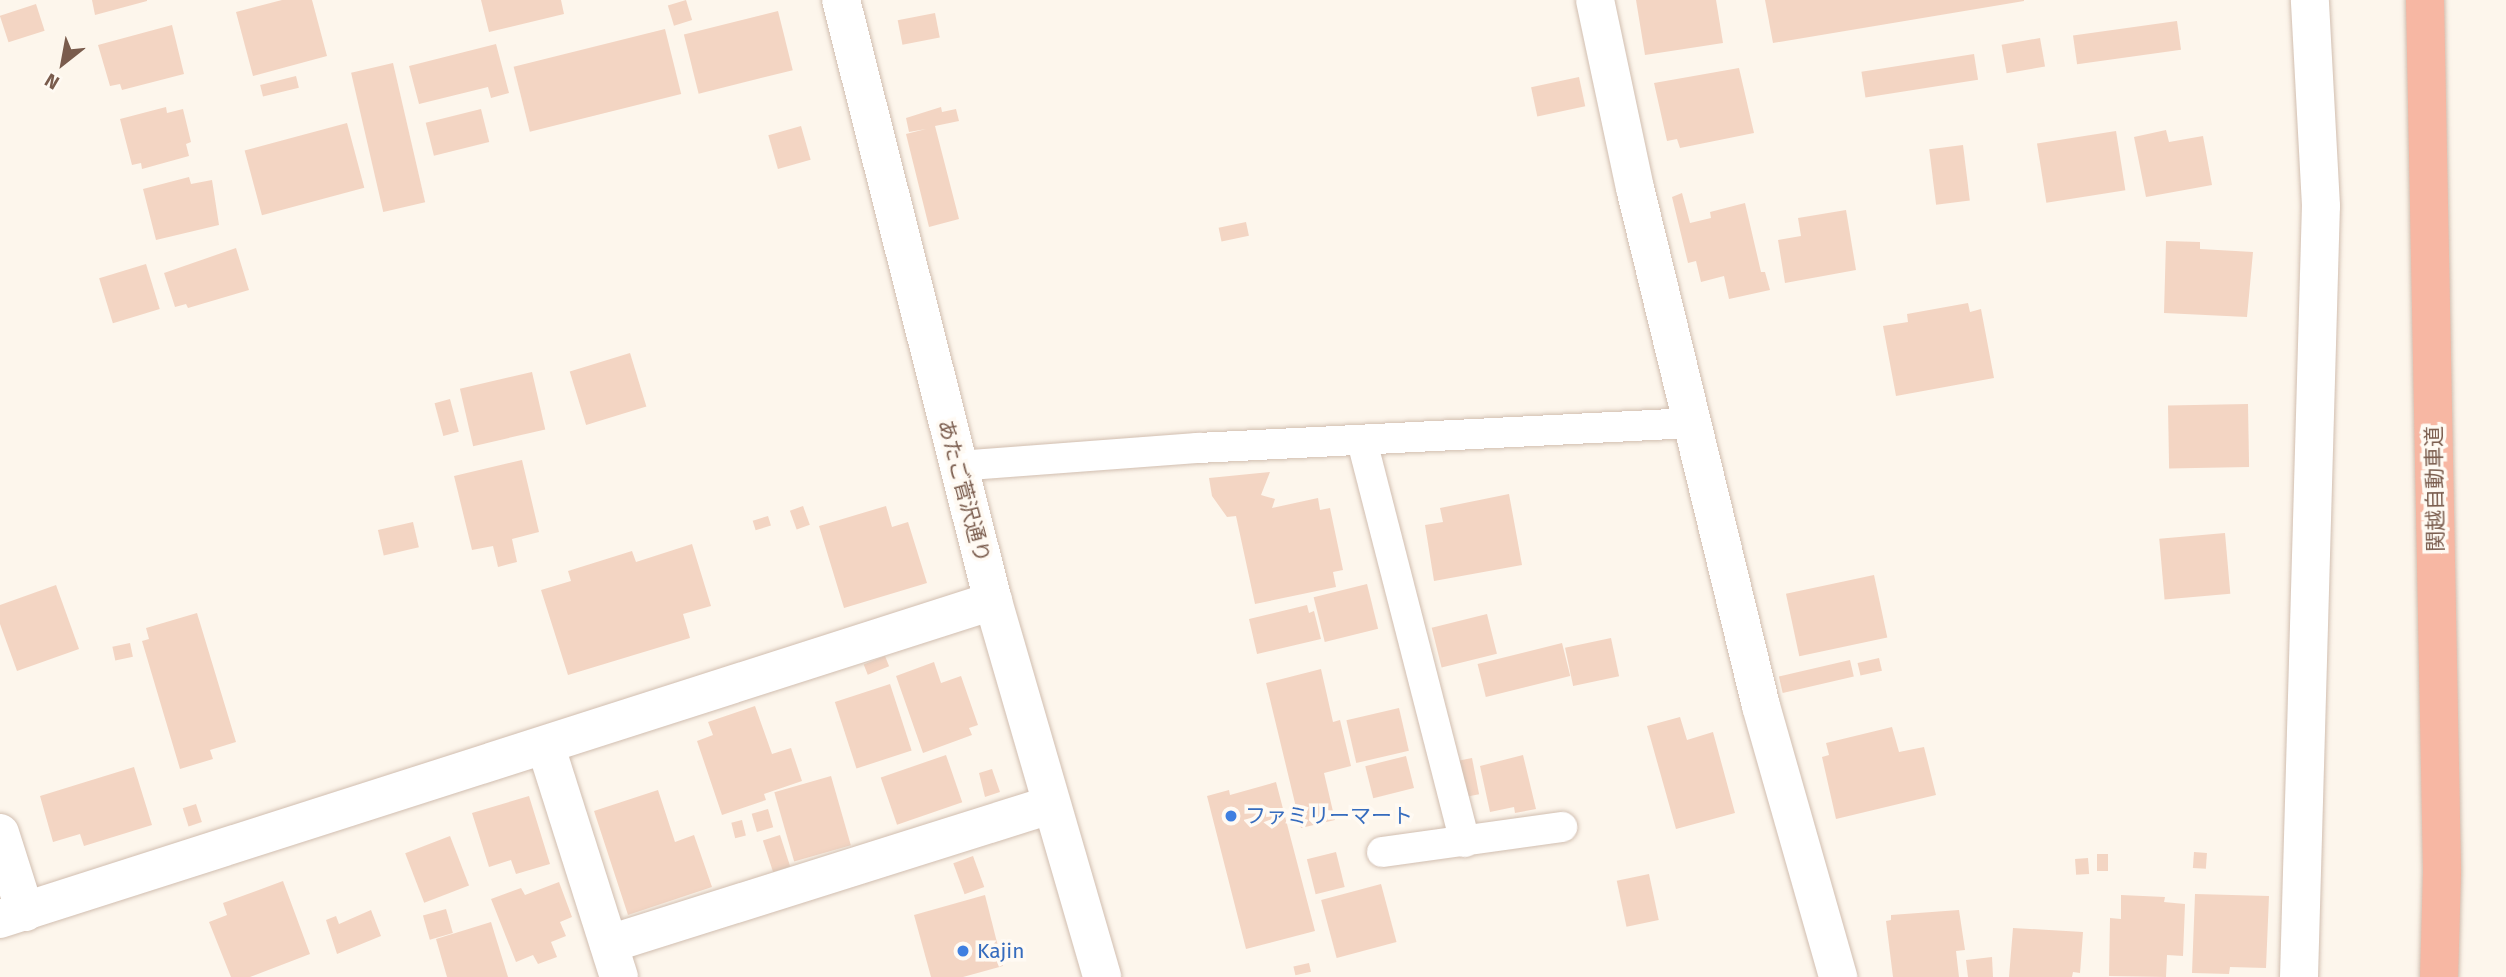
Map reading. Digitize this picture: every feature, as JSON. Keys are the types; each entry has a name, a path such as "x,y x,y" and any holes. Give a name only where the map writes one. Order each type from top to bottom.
{"highway":[{"name":"関越自動車道","path":"2426,0 2441,844 2439,977"}],"street":[{"name":"あたご菅沢通り","path":"841,0 993,601 1102,977"},
{"path":"1595,0 1635,188 1761,706 1838,977"},
{"path":"2298,977 2321,206 2310,0"},
{"path":"0,833 12,916 546,747 993,601"},
{"path":"546,747 614,960 1051,805"}],"lane":[{"path":"957,466 1198,448 1362,442 1692,423"},
{"path":"1362,442 1465,842"},
{"path":"1382,852 1562,827"}],"building":[{"path":"92,0 147,0 147,1 95,15"},
{"path":"282,0 312,0 327,56 253,76 236,12"},
{"path":"481,0 561,0 564,14 489,32"},
{"path":"686,0 692,20 674,26 668,6"},
{"path":"1636,0 1716,0 1723,43 1645,55"},
{"path":"1765,0 2024,0 2024,1 1773,43"},
{"path":"36,4 45,31 9,42 0,16"},
{"path":"778,11 793,70 699,94 684,34"},
{"path":"935,13 940,38 902,45 898,20"},
{"path":"2177,21 2181,50 2077,64 2073,36"},
{"path":"172,25 184,74 122,90 120,84 110,86 98,45"},
{"path":"665,29 681,94 530,132 514,67"},
{"path":"2040,38 2045,67 2007,73 2002,45"},
{"path":"496,44 509,93 491,98 488,87 419,104 409,66"},
{"path":"1974,54 1978,80 1865,98 1861,72"},
{"path":"393,63 425,202 383,212 351,73"},
{"path":"1739,68 1754,133 1680,148 1677,139 1667,141 1654,83"},
{"path":"296,76 299,88 263,97 260,85"},
{"path":"1579,77 1585,106 1537,117 1531,87"},
{"path":"166,107 167,113 183,109 191,142 186,144 189,156 142,169 141,163 132,165 120,119"},
{"path":"941,107 942,112 956,109 959,121 935,126 959,219 929,227 906,134 926,129 909,132 906,118"},
{"path":"481,109 489,142 434,156 426,123"},
{"path":"347,123 364,188 262,215 245,150"},
{"path":"801,126 811,160 778,169 768,135"},
{"path":"2166,130 2169,142 2203,136 2212,185 2146,197 2134,137"},
{"path":"2116,131 2125,190 2046,203 2037,144"},
{"path":"1963,145 1970,201 1936,205 1929,149"},
{"path":"189,177 191,184 212,180 219,225 156,240 143,189"},
{"path":"1682,193 1690,223 1711,218 1710,212 1745,203 1761,272 1765,272 1770,290 1729,299 1724,276 1701,282 1696,261 1688,263 1672,197"},
{"path":"1846,210 1856,270 1785,283 1778,240 1801,236 1798,218"},
{"path":"1246,222 1249,236 1222,242 1219,228"},
{"path":"2166,241 2200,242 2200,249 2253,252 2247,317 2164,313"},
{"path":"236,248 249,290 188,308 186,304 175,307 164,273"},
{"path":"146,264 160,309 113,323 99,278"},
{"path":"1968,303 1970,312 1981,309 1994,378 1896,396 1883,326 1908,322 1907,314"},
{"path":"630,353 646,407 586,425 570,371"},
{"path":"532,372 545,429 473,446 460,389"},
{"path":"450,399 459,432 443,436 435,403"},
{"path":"2248,404 2249,467 2169,468 2168,405"},
{"path":"522,460 539,532 512,539 517,562 498,567 493,546 472,550 454,476"},
{"path":"1270,472 1261,495 1275,499 1272,508 1318,498 1320,510 1330,508 1343,570 1333,572 1336,587 1255,604 1236,516 1227,517 1212,496 1209,478"},
{"path":"1509,494 1522,565 1434,581 1425,525 1443,522 1440,508"},
{"path":"803,506 810,525 797,530 790,511"},
{"path":"886,506 892,527 908,522 927,583 844,608 819,526"},
{"path":"768,516 771,526 756,530 753,521"},
{"path":"413,522 419,547 384,555 378,530"},
{"path":"2225,533 2230,594 2165,600 2159,539"},
{"path":"692,544 711,606 683,614 690,638 568,675 541,590 571,581 568,571 632,551 636,562"},
{"path":"1874,575 1887,638 1799,656 1786,594"},
{"path":"1367,584 1378,629 1325,642 1314,597"},
{"path":"56,585 79,649 17,671 0,624 0,605"},
{"path":"1307,605 1309,613 1314,611 1321,639 1257,654 1249,619"},
{"path":"197,613 236,742 210,750 213,759 180,769 142,641 149,639 146,628"},
{"path":"1487,614 1497,654 1442,668 1432,628"},
{"path":"1611,638 1619,676 1573,686 1565,648"},
{"path":"130,643 133,657 115,660 112,647"},
{"path":"1562,643 1570,676 1486,697 1478,664"},
{"path":"885,656 889,666 868,675 864,665"},
{"path":"1879,658 1882,671 1860,676 1858,663"},
{"path":"1850,660 1854,677 1783,693 1779,676"},
{"path":"934,662 941,683 961,676 978,725 969,728 972,735 923,753 896,676"},
{"path":"1321,669 1333,722 1340,720 1351,766 1324,773 1335,820 1301,828 1266,683"},
{"path":"890,684 912,751 856,768 835,702"},
{"path":"755,706 772,754 791,748 802,781 764,794 766,800 722,815 697,741 713,735 708,722"},
{"path":"1399,708 1409,751 1356,763 1346,720"},
{"path":"1680,717 1687,740 1713,732 1735,813 1676,829 1647,726"},
{"path":"1892,727 1899,752 1924,747 1936,795 1836,819 1822,757 1829,755 1826,743"},
{"path":"946,755 962,802 897,825 881,777"},
{"path":"1523,755 1536,809 1515,813 1514,807 1490,812 1480,766"},
{"path":"1406,756 1414,788 1373,798 1365,766"},
{"path":"1472,758 1479,794 1465,797 1458,761"},
{"path":"134,767 152,825 84,846 80,834 53,842 40,796"},
{"path":"992,769 1000,792 985,797 979,773"},
{"path":"831,776 851,845 794,861 774,792"},
{"path":"1276,782 1315,931 1246,949 1207,796 1229,790 1230,795"},
{"path":"658,790 675,842 694,835 712,887 628,915 594,811"},
{"path":"529,796 550,864 516,874 511,860 489,867 472,813"},
{"path":"196,804 202,822 189,826 183,808"},
{"path":"768,809 773,827 757,832 752,814"},
{"path":"742,820 746,836 735,838 731,823"},
{"path":"780,835 790,866 773,872 763,841"},
{"path":"450,836 469,885 424,903 405,853"},
{"path":"1336,852 1345,887 1316,894 1307,859"},
{"path":"2194,852 2207,853 2206,869 2193,868"},
{"path":"2097,854 2108,854 2108,871 2097,871"},
{"path":"973,856 984,887 965,894 953,863"},
{"path":"2088,858 2089,874 2076,875 2075,859"},
{"path":"1649,874 1659,920 1626,927 1617,881"},
{"path":"283,881 310,954 250,977 231,977 209,922 227,915 223,903"},
{"path":"559,882 572,917 560,922 566,936 551,942 557,957 538,964 533,955 516,962 491,899 521,888 525,895"},
{"path":"1381,884 1397,942 1337,958 1321,900"},
{"path":"2195,894 2269,896 2266,968 2230,967 2229,974 2192,973"},
{"path":"985,895 1003,966 963,977 931,977 914,915"},
{"path":"2121,895 2165,897 2164,902 2185,904 2183,956 2167,955 2166,977 2109,976 2110,918 2121,919"},
{"path":"446,909 453,933 430,940 423,916"},
{"path":"371,910 381,936 337,954 326,920 336,916 339,924"},
{"path":"1959,910 1965,950 1956,951 1959,977 1893,977 1886,921 1891,920 1891,915"},
{"path":"491,922 508,977 447,977 436,939"},
{"path":"2013,928 2083,932 2080,973 2073,972 2072,977 2009,977"},
{"path":"1992,957 1993,977 1968,977 1966,960"},
{"path":"1309,963 1311,972 1295,975 1293,967"}],"place":[{"name":"ファミリーマート","path":"1231,816"},
{"name":"Kajin","path":"963,951"}]}
